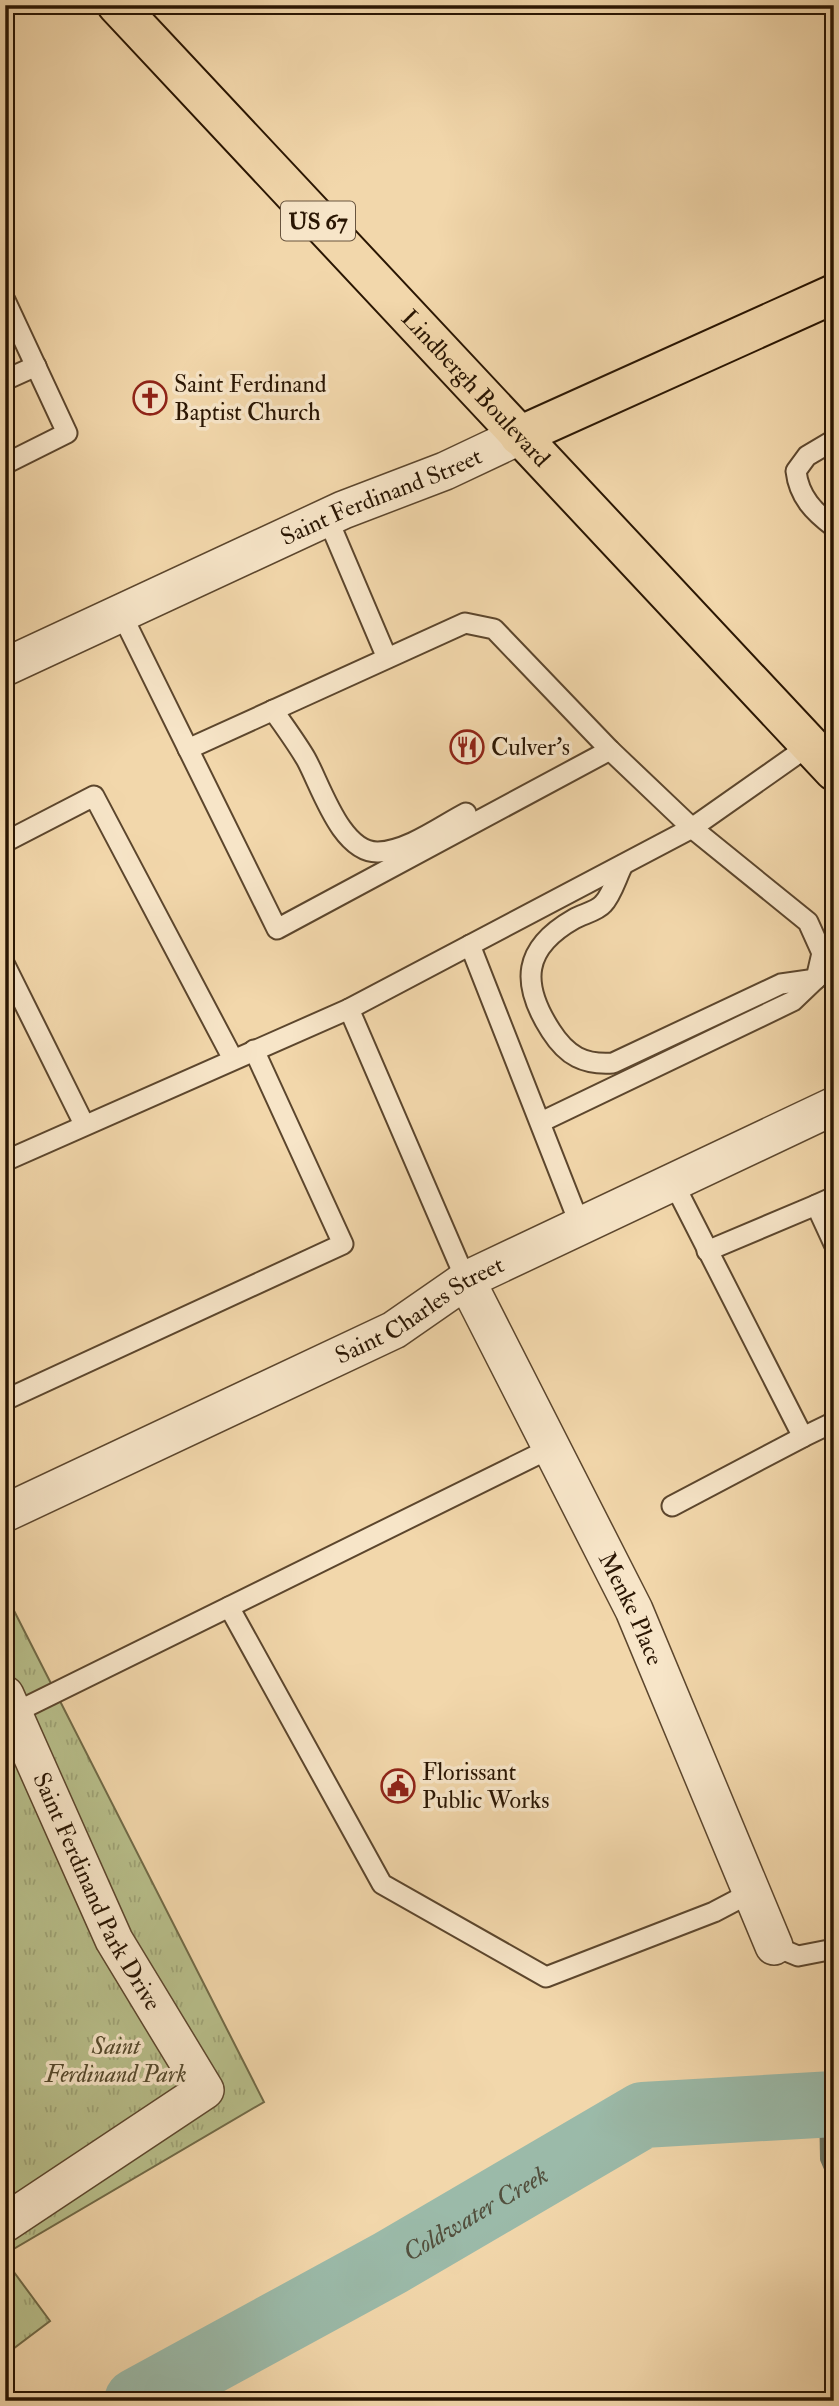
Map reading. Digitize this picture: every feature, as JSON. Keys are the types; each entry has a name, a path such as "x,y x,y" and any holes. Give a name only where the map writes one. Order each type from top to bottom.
{"main road":[{"name":"Lindbergh Boulevard","path":"117,5 822,758"},
{"name":"Saint Ferdinand Street","path":"519,436 834,294"}],"street":[{"name":"Saint Ferdinand Street","path":"5,667 327,517 445,471 519,436"},
{"name":"Saint Charles Street","path":"5,1513 394,1330 466,1280 834,1106"},
{"name":"Menke Place","path":"466,1280 634,1610 774,1946"},
{"name":"Saint Ferdinand Park Drive","path":"5,2223 205,2090 114,1940 10,1704"}],"lane":[{"path":"5,300 67,433 5,464"},
{"path":"5,380 36,366"},
{"path":"834,440 807,456 796,471 797,485 807,504 834,527"},
{"path":"327,517 387,658"},
{"path":"121,613 277,929 610,750"},
{"path":"188,749 466,623 494,629 610,750 692,828 808,922 822,953 816,979 793,1001 541,1122"},
{"path":"273,710 306,760 339,825 356,844 376,852 396,848 471,810 494,813"},
{"path":"5,1161 83,1124 349,1009 822,758"},
{"path":"5,842 94,796 233,1059"},
{"path":"623,865 603,904 549,936 534,955 529,976 532,994 550,1030 566,1051 579,1060 594,1064 614,1063 781,984 816,979"},
{"path":"470,945 580,1226"},
{"path":"5,965 83,1124"},
{"path":"349,1009 466,1280"},
{"path":"5,1400 343,1244 254,1051"},
{"path":"673,1182 803,1437"},
{"path":"707,1251 825,1201 834,1244"},
{"path":"672,1506 834,1422"},
{"path":"10,1704 229,1607 553,1447"},
{"path":"229,1607 382,1884 546,1977 714,1912 752,1892"},
{"path":"774,1946 798,1956 834,1949"}],"green space":[{"name":"Saint Ferdinand Park","path":"5,1593 264,2102 5,2254"},
{"path":"5,2260 50,2321 5,2355"}],"waterway":[{"path":"824,2103 825,2159 834,2180"},
{"name":"Coldwater Creek","path":"137,2401 390,2263 643,2115 834,2104"}],"place":[{"name":"Saint Ferdinand Baptist Church","path":"150,398"},
{"name":"Culver's","path":"467,747"},
{"name":"Florissant Public Works","path":"398,1786"}]}
